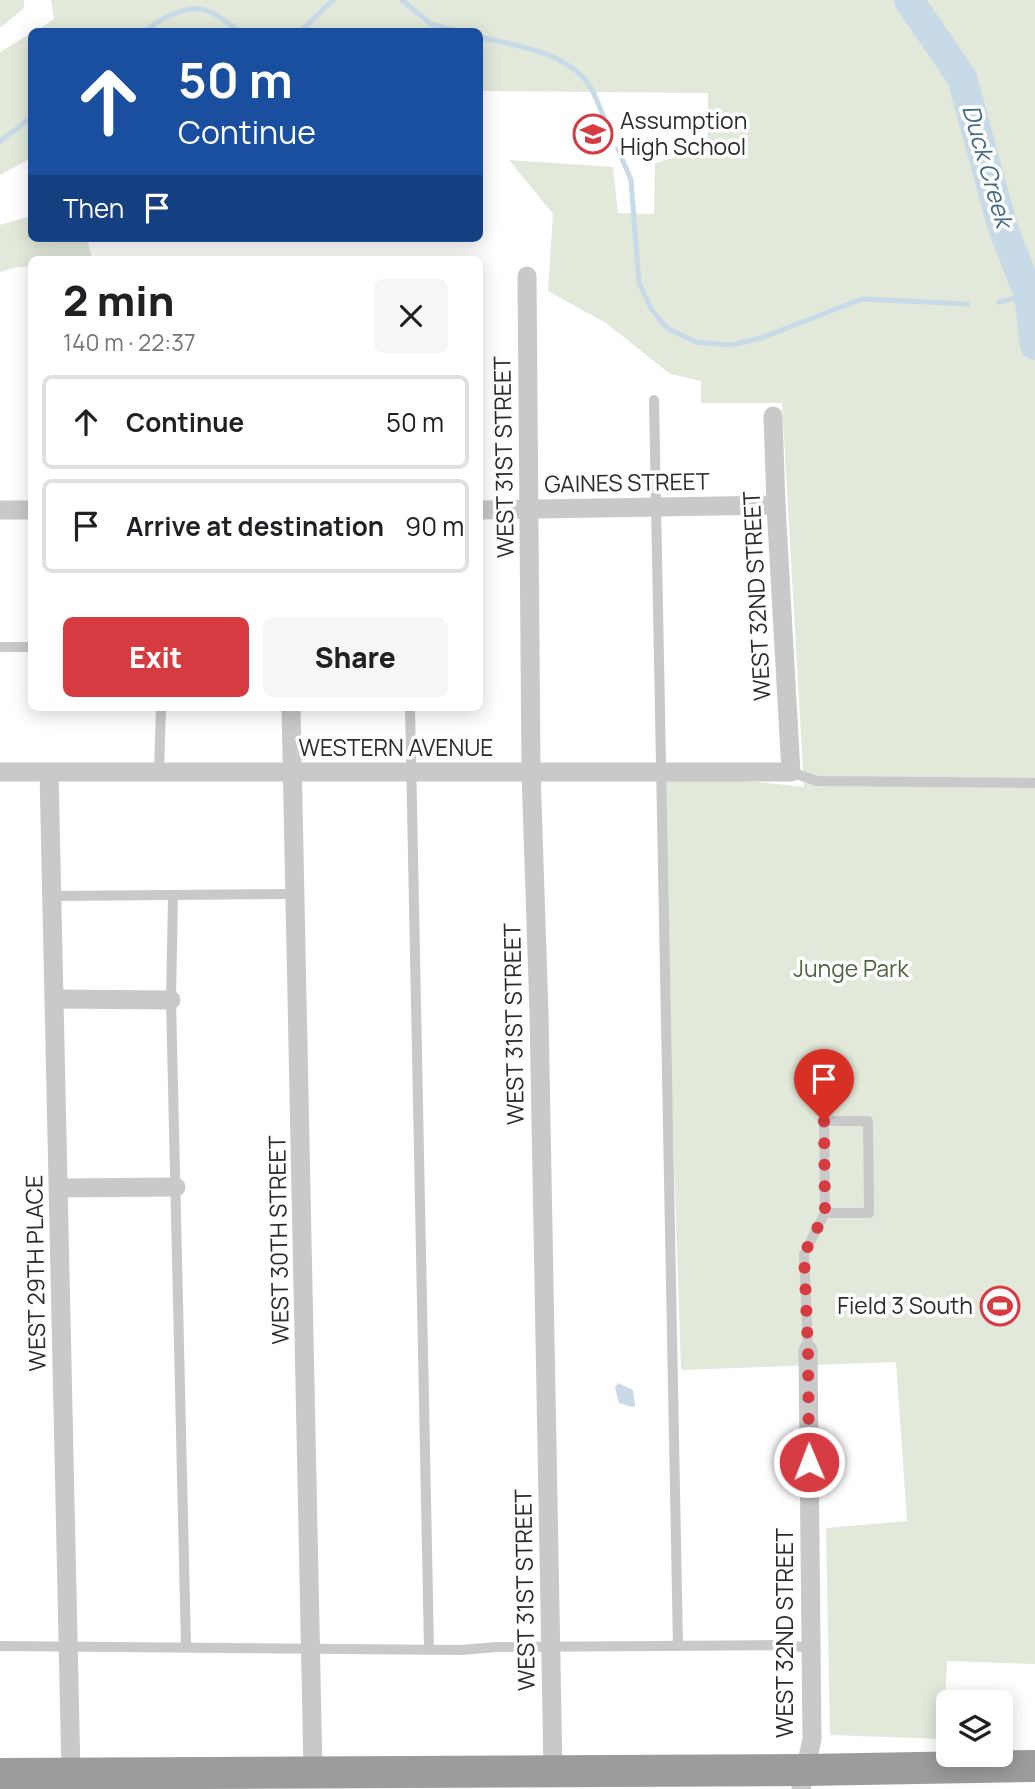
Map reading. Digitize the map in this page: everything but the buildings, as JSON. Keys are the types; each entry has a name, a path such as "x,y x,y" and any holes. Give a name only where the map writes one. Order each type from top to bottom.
{"highway":[{"path":"0,1774 238,1780 313,1772 510,1780 553,1771 803,1779 1035,1766"}],"street":[{"name":"WEST 31ST STREET","path":"527,276 531,772 540,1026 553,1771"},
{"name":"WEST 32ND STREET","path":"774,416 776,505 791,772"},
{"name":"GAINES STREET","path":"483,510 776,505"},
{"path":"0,510 28,510"},
{"name":"WEST 30TH STREET","path":"291,711 313,1772"},
{"name":"WESTERN AVENUE","path":"0,772 791,772"},
{"name":"WEST 29TH PLACE","path":"49,772 71,1774"},
{"path":"54,999 171,1000"},
{"path":"60,1188 176,1187"},
{"name":"WEST 32ND STREET","path":"803,1779 812,1739 808,1350"}],"lane":[{"path":"654,400 678,1646"},
{"path":"0,647 28,647"},
{"path":"159,772 161,711"},
{"path":"410,711 429,1649"},
{"path":"791,772 817,781 1035,783"},
{"path":"51,897 296,894"},
{"path":"173,896 171,1000 186,1647"},
{"path":"808,1350 804,1254 825,1213 824,1121 867,1121 869,1213 825,1213"},
{"path":"0,1646 811,1648"}],"green space":[{"path":"0,0 24,0 24,8 0,28"},
{"name":"Junge Park","path":"51,0 1035,0 1035,1664 947,1661 946,1690 936,1690 936,1739 830,1735 826,1528 907,1521 896,1362 681,1370 661,772 804,787 782,403 701,403 701,381 670,374 606,323 548,291 553,214 509,160 613,167 618,213 654,214 655,163 690,153 707,153 708,93 483,91 483,28 40,28 54,19"},
{"path":"28,35 28,160 0,175 0,52"},
{"path":"28,217 28,242 88,242 91,256 28,256 28,267 0,272 0,225"}],"water":[{"path":"618,1383 633,1390 635,1406 619,1403 615,1388"}],"waterway":[{"path":"304,28 333,0"},
{"path":"402,0 431,24 446,28"},
{"name":"Duck Creek","path":"909,0 962,78 1003,228 1029,295 1035,345"},
{"path":"149,28 176,13 195,9 212,13 235,28"},
{"path":"483,38 541,52 570,66 591,88 604,118"},
{"path":"0,141 28,120"},
{"path":"618,149 631,180 639,283 652,310 667,328 696,342 731,345 761,338 862,299 968,304"},
{"path":"999,302 1029,295"}],"place":[{"name":"Assumption High School","path":"593,134"},
{"name":"Field 3 South","path":"1000,1306"}],"route":[{"path":"809,1462 804,1254 825,1213 824,1121"}]}
